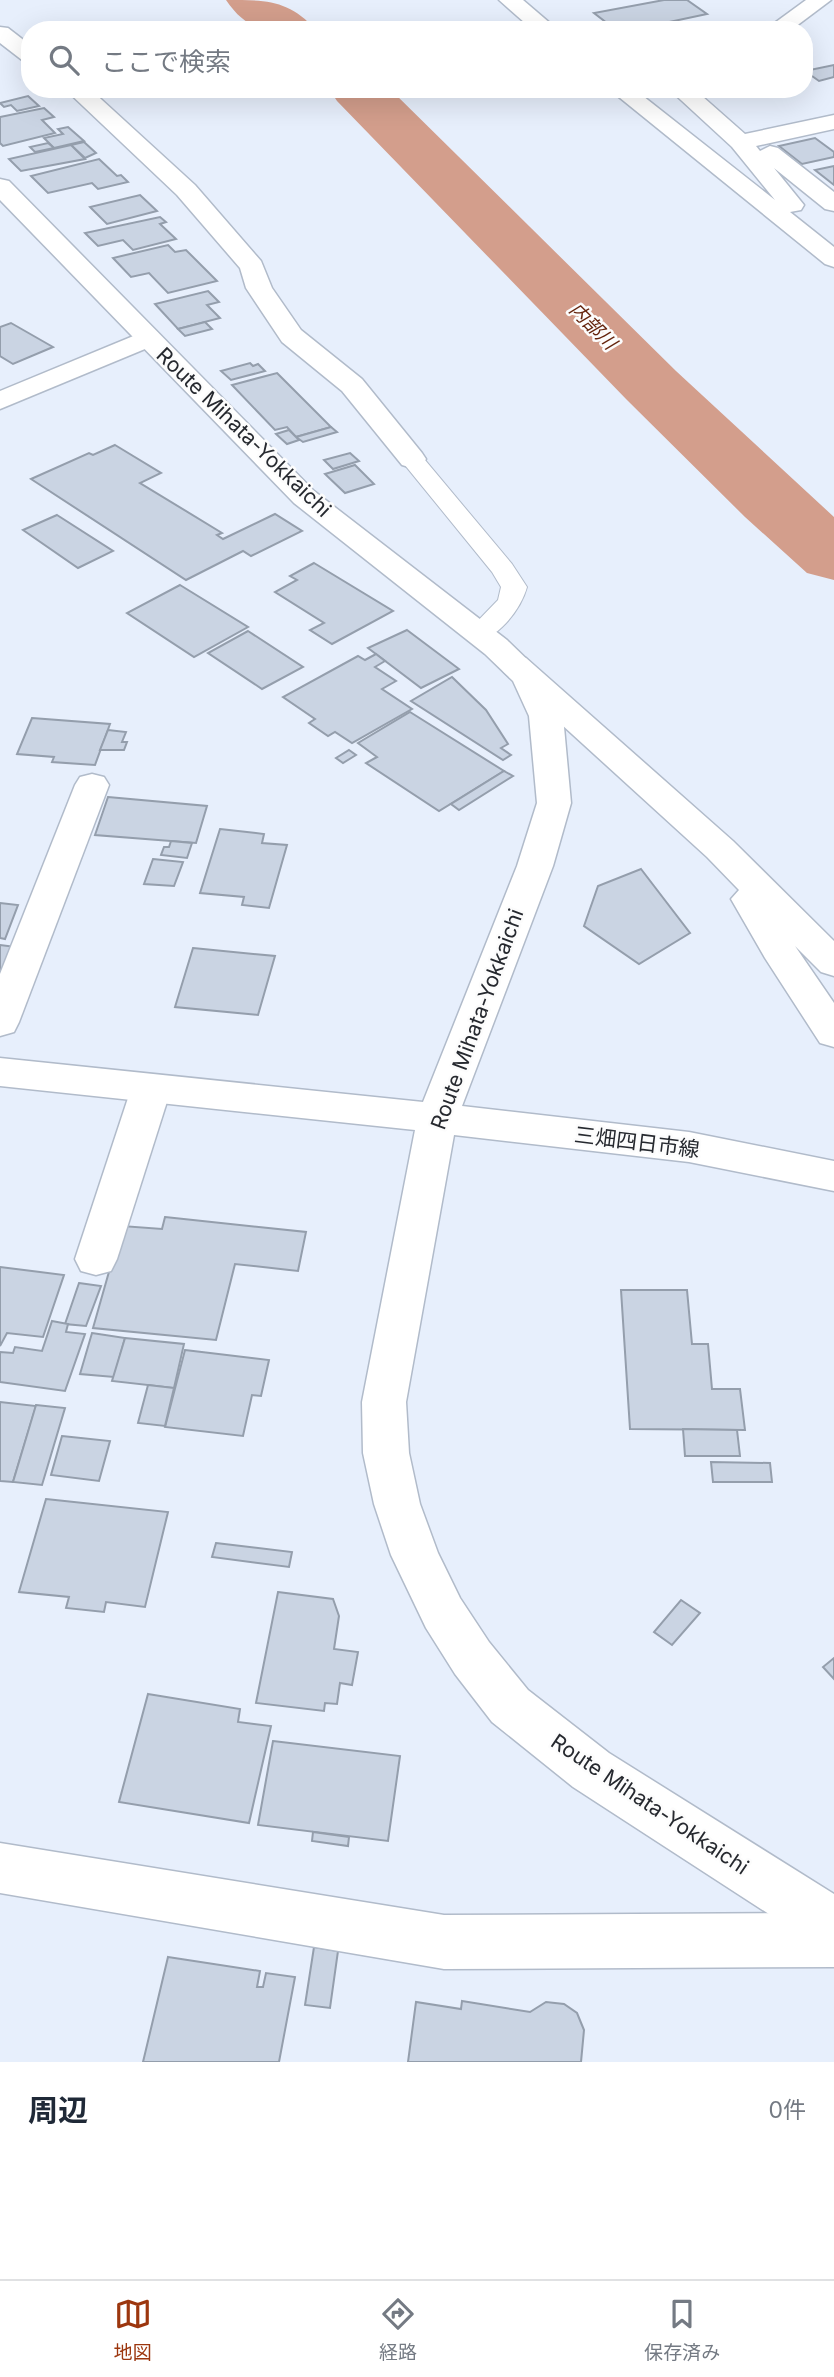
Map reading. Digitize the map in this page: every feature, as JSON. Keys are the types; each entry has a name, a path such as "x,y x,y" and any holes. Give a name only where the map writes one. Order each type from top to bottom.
{"street":[{"path":"510,0 536,21"},
{"path":"791,21 812,8 810,2"},
{"path":"0,33 21,48"},
{"path":"86,98 186,190 252,266 258,288 291,336 352,385 412,459"},
{"path":"631,98 834,257"},
{"path":"692,98 834,204"},
{"path":"747,141 830,127"},
{"path":"747,141 834,257"},
{"name":"Route Mihata-Yokkaichi","path":"0,186 304,497 487,640 527,677 546,716 554,803 535,866 437,1118 384,1402 386,1453 397,1504 415,1555 437,1601 472,1658 510,1706 591,1770 834,1925"},
{"path":"0,376 12,396 148,338"},
{"path":"487,640 720,849 834,963"},
{"path":"0,1022 92,785"},
{"path":"720,849 778,949 834,1033"},
{"name":"三畑四日市線","path":"0,1072 689,1147 834,1176"},
{"path":"96,1259 151,1089"},
{"path":"0,1868 444,1942 834,1940"}],"lane":[{"path":"412,459 503,569 514,587 510,602 487,640"}],"building":[{"path":"664,0 687,0 707,14 674,21 604,21 594,13"},
{"path":"834,65 834,77 819,81 813,77 813,69"},
{"path":"30,98 39,106 17,111 11,105 4,107 0,103"},
{"path":"44,108 54,117 42,120 55,133 3,146 0,143 0,117"},
{"path":"68,127 84,141 54,148 44,138 63,134 58,129"},
{"path":"815,138 834,152 834,157 802,164 779,146"},
{"path":"84,142 96,153 85,158 71,145"},
{"path":"48,143 54,148 35,152 30,147"},
{"path":"71,145 85,159 21,171 9,159"},
{"path":"99,159 117,176 121,175 128,182 98,189 92,183 48,193 31,176"},
{"path":"834,166 834,185 815,170"},
{"path":"140,195 157,211 107,224 90,207"},
{"path":"160,217 166,222 160,224 176,239 133,250 123,240 98,246 85,233"},
{"path":"168,245 175,252 186,250 217,281 168,293 149,273 131,277 113,258"},
{"path":"208,291 219,302 207,305 220,318 178,329 155,304"},
{"path":"205,322 212,329 185,336 178,329"},
{"path":"11,323 53,347 13,364 0,356 0,327"},
{"path":"250,363 253,366 258,364 265,371 231,380 221,371"},
{"path":"277,373 331,427 296,437 287,427 275,430 232,385"},
{"path":"331,427 337,432 303,442 296,437"},
{"path":"289,430 299,440 287,444 276,434"},
{"path":"115,445 161,473 140,483 222,533 217,535 223,539 275,514 302,531 251,556 243,551 186,580 31,479 89,453 93,455"},
{"path":"350,453 359,461 333,469 324,460"},
{"path":"355,465 374,484 345,493 325,474"},
{"path":"57,515 113,551 78,568 23,530"},
{"path":"314,563 393,611 332,644 310,630 324,623 275,592 297,580 290,576"},
{"path":"180,585 248,627 194,657 127,613"},
{"path":"407,630 459,669 421,688 368,648"},
{"path":"248,631 303,667 262,689 208,653"},
{"path":"376,654 385,661 375,667 396,681 382,689 412,709 352,743 335,732 328,736 309,723 315,719 283,697 358,656 365,660"},
{"path":"452,677 486,710 508,744 501,748 511,755 503,760 411,701"},
{"path":"410,712 504,771 439,811 366,763 377,757 358,743"},
{"path":"32,718 110,724 95,765 52,762 54,757 17,754"},
{"path":"108,730 126,732 122,742 127,742 124,750 100,750"},
{"path":"349,750 356,755 343,763 336,758"},
{"path":"504,771 513,776 459,810 451,804"},
{"path":"108,797 207,806 196,843 95,835"},
{"path":"220,829 264,834 262,843 287,845 269,908 242,905 244,897 200,893"},
{"path":"171,841 192,843 187,858 161,855 164,847 169,847"},
{"path":"153,859 183,862 174,886 144,884"},
{"path":"641,869 690,933 639,964 584,926 598,886"},
{"path":"0,903 18,905 5,939 0,938"},
{"path":"0,945 16,947 0,989"},
{"path":"193,948 275,956 258,1015 175,1007"},
{"path":"165,1217 306,1232 298,1271 235,1264 216,1340 93,1328 122,1226 162,1229"},
{"path":"0,1267 64,1275 43,1337 7,1333 0,1346"},
{"path":"79,1283 101,1286 86,1326 65,1324"},
{"path":"621,1290 687,1290 692,1344 708,1344 712,1389 740,1389 745,1430 630,1429"},
{"path":"52,1321 68,1324 66,1332 85,1334 65,1391 0,1382 0,1352 13,1353 15,1347 42,1351"},
{"path":"92,1333 125,1338 114,1377 80,1374"},
{"path":"125,1338 184,1344 174,1388 112,1381"},
{"path":"185,1350 269,1360 261,1396 252,1395 243,1436 165,1427"},
{"path":"148,1385 174,1388 165,1426 138,1423"},
{"path":"0,1402 36,1406 13,1482 0,1481"},
{"path":"36,1405 65,1408 42,1485 13,1482"},
{"path":"683,1429 737,1430 740,1456 685,1456"},
{"path":"62,1436 110,1441 99,1481 51,1475"},
{"path":"711,1462 770,1463 772,1482 713,1482"},
{"path":"46,1499 168,1512 145,1607 106,1602 104,1612 66,1608 69,1597 19,1592"},
{"path":"216,1543 292,1552 289,1567 212,1557"},
{"path":"278,1592 333,1599 339,1616 334,1649 358,1652 352,1685 340,1683 337,1704 325,1703 324,1711 256,1703"},
{"path":"681,1600 700,1613 672,1645 654,1632"},
{"path":"834,1658 834,1679 823,1667"},
{"path":"148,1694 240,1709 238,1722 271,1726 249,1823 119,1802"},
{"path":"273,1741 400,1756 388,1841 258,1825"},
{"path":"313,1832 349,1837 348,1846 312,1841"},
{"path":"314,1947 338,1951 330,2008 305,2005"},
{"path":"168,1957 260,1971 257,1987 263,1987 266,1973 295,1977 279,2062 143,2062"},
{"path":"462,2001 530,2012 546,2002 564,2004 577,2013 584,2030 581,2062 408,2062 416,2002 461,2009"}],"waterway":[{"name":"内部川","path":"252,0 278,21"},
{"name":"内部川","path":"366,98 651,386 772,502 834,557"}]}
